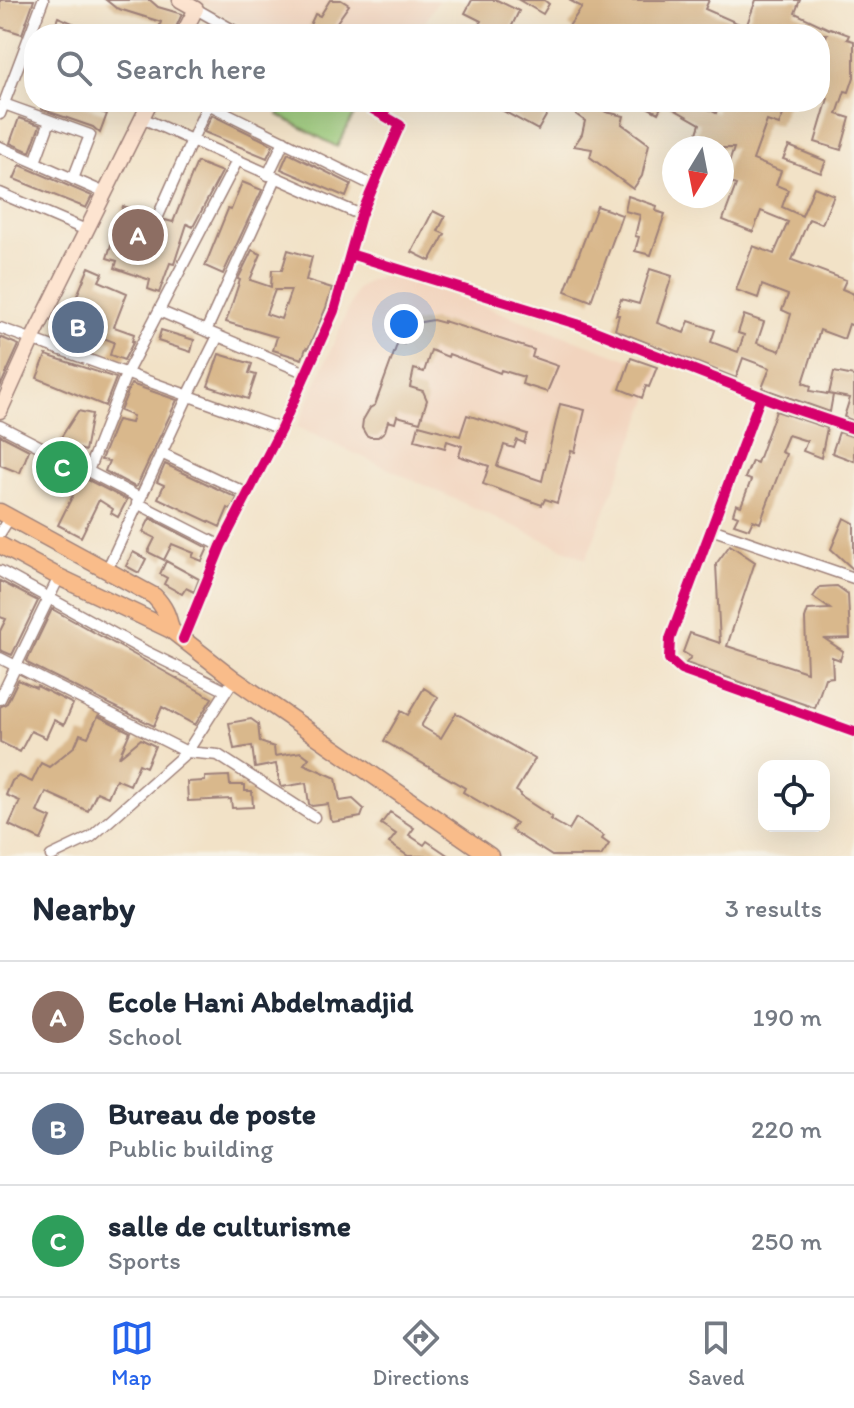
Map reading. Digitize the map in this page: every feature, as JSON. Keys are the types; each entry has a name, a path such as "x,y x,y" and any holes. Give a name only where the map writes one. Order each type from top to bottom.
{"main road":[{"path":"5,515 154,596 163,604 177,635"},
{"path":"0,545 177,635 230,685 490,856"},
{"path":"103,598 111,572"}],"street":[{"path":"34,24 43,0"},
{"path":"180,0 222,24"},
{"path":"188,24 196,9"},
{"path":"24,51 2,109 90,135 73,179"},
{"path":"0,411 145,112"},
{"path":"155,223 205,112"},
{"path":"224,112 374,186"},
{"path":"177,635 281,429 334,311 361,215 400,125 377,112"},
{"path":"142,118 361,215"},
{"path":"35,162 50,121"},
{"path":"206,331 284,141"},
{"path":"0,147 105,193"},
{"path":"88,471 126,374 237,161"},
{"path":"0,193 86,230"},
{"path":"350,254 577,324 826,421 854,429"},
{"path":"159,311 306,373"},
{"path":"0,328 281,429"},
{"path":"111,572 139,500 218,336"},
{"path":"761,396 670,639 669,659 681,670 854,732"},
{"path":"0,426 88,471 221,546"},
{"path":"161,453 248,494"},
{"path":"0,533 5,515"},
{"path":"711,529 854,578"},
{"path":"0,571 145,651 230,685 187,752 91,837 51,856"},
{"path":"0,699 59,577"},
{"path":"0,658 187,752 218,755 314,817"}],"shaded area":[{"path":"196,0 438,0 424,24 239,24"},
{"path":"385,275 401,276 660,371 586,559 297,427 357,289"}],"green space":[{"path":"280,112 355,113 337,147 278,115"}],"building":[{"path":"0,0 34,0 22,34 0,27"},
{"path":"106,0 150,0 158,7 182,14 178,24 160,24 116,8"},
{"path":"330,0 341,0 349,5 336,24 310,24 315,14 320,16"},
{"path":"472,0 497,0 519,11 513,24 479,24 481,21 465,13"},
{"path":"519,0 544,0 549,4 543,14"},
{"path":"569,0 709,0 705,9 739,24 570,24 582,7"},
{"path":"756,0 800,0 795,13 818,24 747,24"},
{"path":"58,17 75,24 56,24"},
{"path":"830,28 849,35 847,39 854,41 854,77 837,114 850,118 841,150 815,142 824,112 830,112"},
{"path":"50,112 107,114 100,133 93,127"},
{"path":"505,112 548,112 538,130"},
{"path":"573,112 606,112 624,116 622,124 649,144 642,176 633,189 590,157 592,149 574,146 582,134 585,121"},
{"path":"679,112 784,112 779,125 767,121 753,160 781,171 776,185 788,190 782,207 802,216 814,187 834,195 822,224 809,219 792,260 846,280 842,289 854,294 854,326 849,324 844,339 820,330 803,383 811,386 810,391 833,395 830,412 762,388 770,368 743,358 736,378 615,330 621,299 639,304 650,269 672,276 657,323 684,333 689,321 715,330 711,342 738,352 744,335 738,333 744,315 764,322 757,343 780,351 791,314 782,310 788,295 762,285 758,298 736,290 753,246 774,254 788,222 761,211 753,232 723,220 727,208 734,208 734,136 696,136 700,124"},
{"path":"212,115 273,145 267,158 204,132"},
{"path":"19,118 40,125 30,152 10,143"},
{"path":"789,146 826,161 821,173 783,159"},
{"path":"288,153 351,184 346,197 281,169"},
{"path":"197,162 222,172 193,227 187,224 174,264 170,263 159,293 148,289 150,280 115,268 117,261 107,258 123,206 150,215 147,225 152,231 160,229 165,220 173,222"},
{"path":"20,165 92,196 86,208 14,179"},
{"path":"242,182 262,190 223,274 205,266"},
{"path":"628,196 657,206 656,211 665,214 651,255 635,251 640,215 625,211"},
{"path":"597,206 622,215 591,301 565,291"},
{"path":"433,211 445,217 438,231 445,234 430,261 412,252"},
{"path":"252,250 261,254 250,280 271,287 272,270 282,270 288,250 312,257 306,280 332,288 302,359 273,350 277,337 226,322 238,279","holes":["275,290 291,290 281,319 266,314"]},
{"path":"89,267 103,273 99,281 127,293 114,327 134,334 134,341 124,360 110,355 114,342 96,335 94,340 84,343 82,336 68,336 62,316 66,306 76,298"},
{"path":"433,320 534,350 532,357 558,366 547,392 522,384 524,377 501,370 500,373 431,350 424,372 414,369 410,387 423,391 427,400 420,422 397,416 395,423 388,421 385,431 378,437 366,435 362,428 363,420 375,405 398,342 404,344 410,324"},
{"path":"161,330 194,340 191,352 158,341"},
{"path":"0,337 19,345 0,387"},
{"path":"219,354 252,364 249,373 256,375 248,399 208,386"},
{"path":"46,355 116,378 105,406 37,378"},
{"path":"631,358 657,367 642,398 620,389"},
{"path":"834,372 854,376 854,421 844,417 850,398 829,394"},
{"path":"131,384 177,400 135,487 105,471 109,461 101,460 117,420 131,423 133,416 120,411"},
{"path":"560,404 585,410 575,452 571,451 557,503 545,499 542,505 483,484 489,466 459,456 462,446 447,441 445,448 415,440 419,425 460,436 467,415 527,434 524,443 517,440 514,448 504,445 497,466 542,481"},
{"path":"78,411 92,414 85,451 60,439"},
{"path":"776,411 827,428 821,458 803,451 807,441 788,435 781,452 786,454 760,523 753,520 749,529 734,524 738,516 733,514 736,504 741,506 751,480 745,478 752,461 757,463"},
{"path":"839,432 854,437 854,461 832,453"},
{"path":"0,435 29,450 20,473 0,465"},
{"path":"165,464 237,498 231,510 228,508 220,527 158,498 164,485 157,482"},
{"path":"61,466 127,500 118,517 111,513 113,509 99,500 81,537 58,525 73,495 52,485"},
{"path":"150,518 208,548 202,561 192,557 194,553 172,544 164,560 148,552 155,538 143,532"},
{"path":"844,518 854,523 854,570 831,549"},
{"path":"730,545 755,562 727,646 807,672 805,619 808,610 830,609 813,597 820,587 837,586 848,594 850,638 825,639 843,651 840,660 832,657 833,677 825,678 815,708 686,663 691,657 683,652 690,633 720,643 716,564"},
{"path":"133,552 146,559 139,573 126,566"},
{"path":"166,561 199,579 194,592 186,588 182,594 164,584 167,578 160,574"},
{"path":"0,581 38,601 12,655 0,650 0,631 6,619 0,617"},
{"path":"52,609 212,698 195,725 162,707 154,726 29,664 27,661"},
{"path":"18,680 73,704 64,725 54,720 46,738 31,731 20,752 0,742 0,707 7,703"},
{"path":"424,688 438,697 421,726 441,738 456,713 535,759 516,791 552,817 550,819 569,830 576,818 604,836 602,839 609,844 601,856 552,856 511,830 516,823 463,792 465,788 384,741 401,711 408,715"},
{"path":"98,716 130,732 119,757 141,739 155,746 146,767 139,764 130,785 116,779 108,797 97,792 88,811 46,792 37,812 51,818 41,840 9,825 20,801 6,795 12,781 19,776 32,782 41,763 49,767 75,746 80,734 88,737"},
{"path":"251,719 258,724 260,742 274,747 275,756 301,752 309,758 304,764 336,778 340,801 353,799 364,809 361,817 333,822 328,804 309,804 306,783 282,787 276,764 255,768 252,746 234,749 229,723"},
{"path":"229,776 230,785 245,785 245,791 252,791 253,807 232,808 231,799 188,801 187,782 205,781 205,777"},
{"path":"390,812 414,828 409,835 424,845 427,841 449,856 408,856 389,843 396,834 381,824"}],"cycle path":[{"path":"183,639 221,546 281,429 334,311 361,215 400,125 377,112"},
{"path":"350,254 577,324 786,406 854,429"},
{"path":"761,396 670,639 669,659 681,670 854,732"}],"place":[{"name":"Ecole Hani Abdelmadjid","path":"138,235"},
{"name":"Bureau de poste","path":"78,327"},
{"name":"salle de culturisme","path":"62,467"}]}
